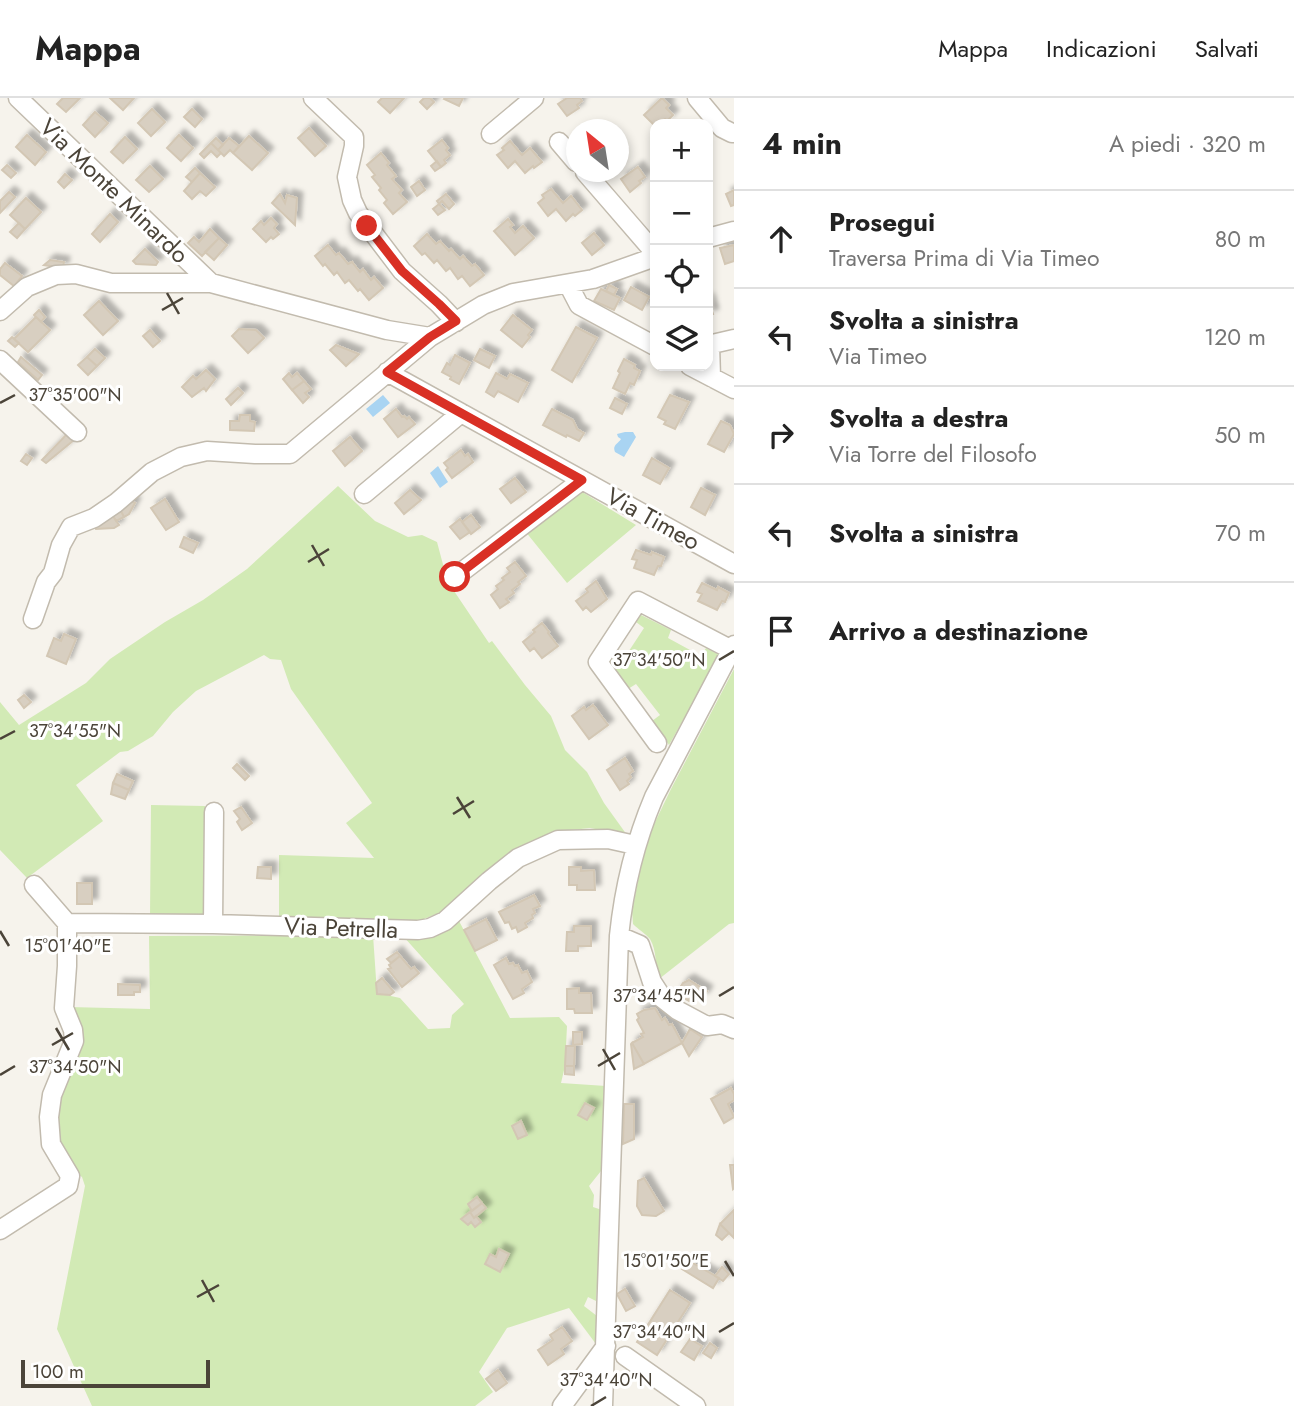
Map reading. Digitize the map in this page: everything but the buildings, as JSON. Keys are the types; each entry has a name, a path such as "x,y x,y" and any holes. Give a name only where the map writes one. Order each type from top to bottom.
{"street":[{"name":"Via Monte Minardo","path":"18,98 211,283"},
{"path":"313,98 354,137 347,177 358,213 402,271 456,321"},
{"path":"491,134 534,98"},
{"path":"697,98 722,128 734,132"},
{"path":"559,142 566,150"},
{"path":"593,182 650,249"},
{"path":"713,236 734,230"},
{"path":"33,619 46,582 53,573 61,545 71,527 94,518 152,472 181,457 206,451 290,454 430,337 483,305 513,293 593,279 650,257"},
{"path":"0,311 27,287 56,275 76,274 111,283 211,283 387,330 430,337"},
{"path":"568,284 579,305 650,343"},
{"path":"713,344 734,339"},
{"path":"0,360 78,432"},
{"path":"700,371 734,390"},
{"path":"711,371 711,377"},
{"name":"Via Timeo","path":"387,372 734,564"},
{"path":"364,494 461,413"},
{"path":"455,577 582,480"},
{"path":"603,1406 619,936 626,884 635,845 654,797 733,648 638,601 598,662 657,743"},
{"path":"213,924 214,812"},
{"name":"Via Petrella","path":"67,923 418,930 445,921 518,858 558,841 608,839 635,845"},
{"path":"0,1230 68,1186 70,1176 51,1144 49,1117 52,1095 74,1041 73,1030 64,1008 67,923 34,885"},
{"path":"619,936 640,945 652,982 663,999 706,1026 722,1024 734,1029"},
{"path":"562,1406 606,1346"},
{"path":"625,1356 696,1406"}],"green space":[{"path":"338,486 375,521 408,537 422,535 437,542 452,588 489,643 492,641 551,716 565,750 587,772 604,803 627,835 590,828 562,831 498,863 441,912 414,923 279,917 279,855 374,858 346,823 372,803 291,689 281,660 270,659 264,655 196,691 173,712 153,736 128,751 120,752 76,785 103,821 27,878 0,850 0,702 19,725 86,683 110,659 247,569"},
{"path":"579,490 636,525 567,583 525,531"},
{"path":"641,615 671,630 668,638 701,656 706,648 720,655 669,745 652,721 660,715 636,684 628,689 608,662 614,654 623,660 644,628 636,622"},
{"path":"734,669 734,923 729,924 659,979 652,943 633,924 632,911 646,841"},
{"path":"151,805 205,806 205,916 150,916"},
{"path":"459,921 510,1018 559,1017 567,1026 565,1066 561,1083 606,1086 605,1166 589,1186 594,1195 593,1207 602,1210 596,1301 588,1297 584,1306 597,1316 596,1344 569,1308 507,1328 479,1372 493,1392 475,1406 92,1406 57,1329 85,1186 82,1177 72,1170 55,1145 58,1098 83,1035 69,1007 150,1009 149,936 373,935 377,993 400,998 428,1029 450,1028 452,1015 464,1004 403,936 429,935"}],"water":[{"path":"383,395 390,403 373,417 366,409"},
{"path":"633,432 636,437 624,457 615,452 614,448 621,439 617,434"},
{"path":"438,466 448,482 440,488 430,473"}],"route":[{"path":"367,226 402,271 456,321 430,337 387,372 582,480 455,577"}]}
